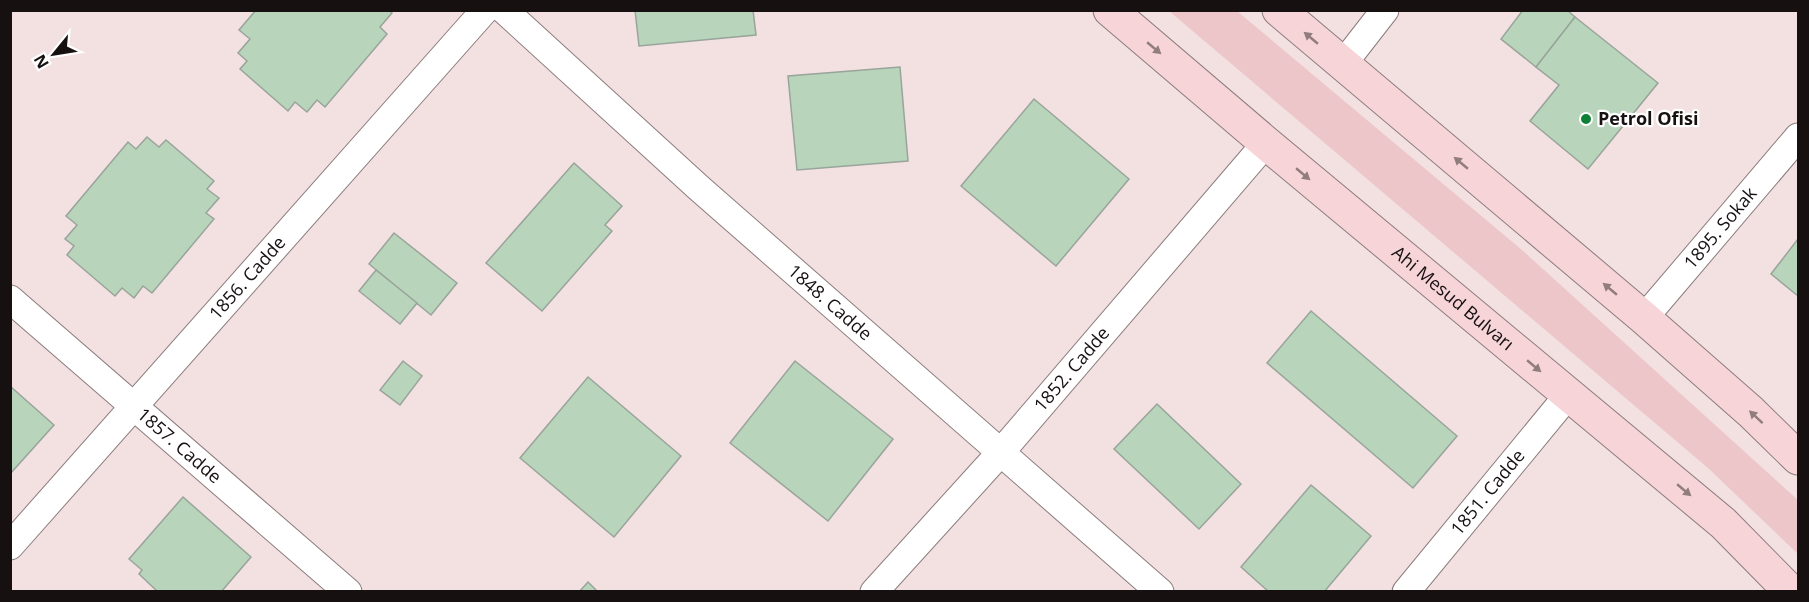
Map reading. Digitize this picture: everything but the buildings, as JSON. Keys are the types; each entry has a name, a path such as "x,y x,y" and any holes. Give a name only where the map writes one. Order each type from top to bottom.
{"main road":[{"name":"Ahi Mesud Bulvarı","path":"1110,10 1266,143 1723,523 1791,591"},
{"path":"1279,10 1644,318 1751,412 1798,458"}],"street":[{"name":"1856. Cadde","path":"10,546 485,10"},
{"name":"1848. Cadde","path":"504,10 699,188 1160,591"},
{"path":"1343,64 1385,10"},
{"name":"1895. Sokak","path":"1644,318 1798,137"},
{"name":"1852. Cadde","path":"874,591 1001,452 1266,143"},
{"name":"1857. Cadde","path":"10,299 348,591"},
{"name":"1851. Cadde","path":"1406,591 1569,394"}],"shaded area":[{"path":"1169,11 1237,11 1522,250 1798,500 1798,554 1708,468"}],"place":[{"name":"Petrol Ofisi","path":"1586,119"}]}
